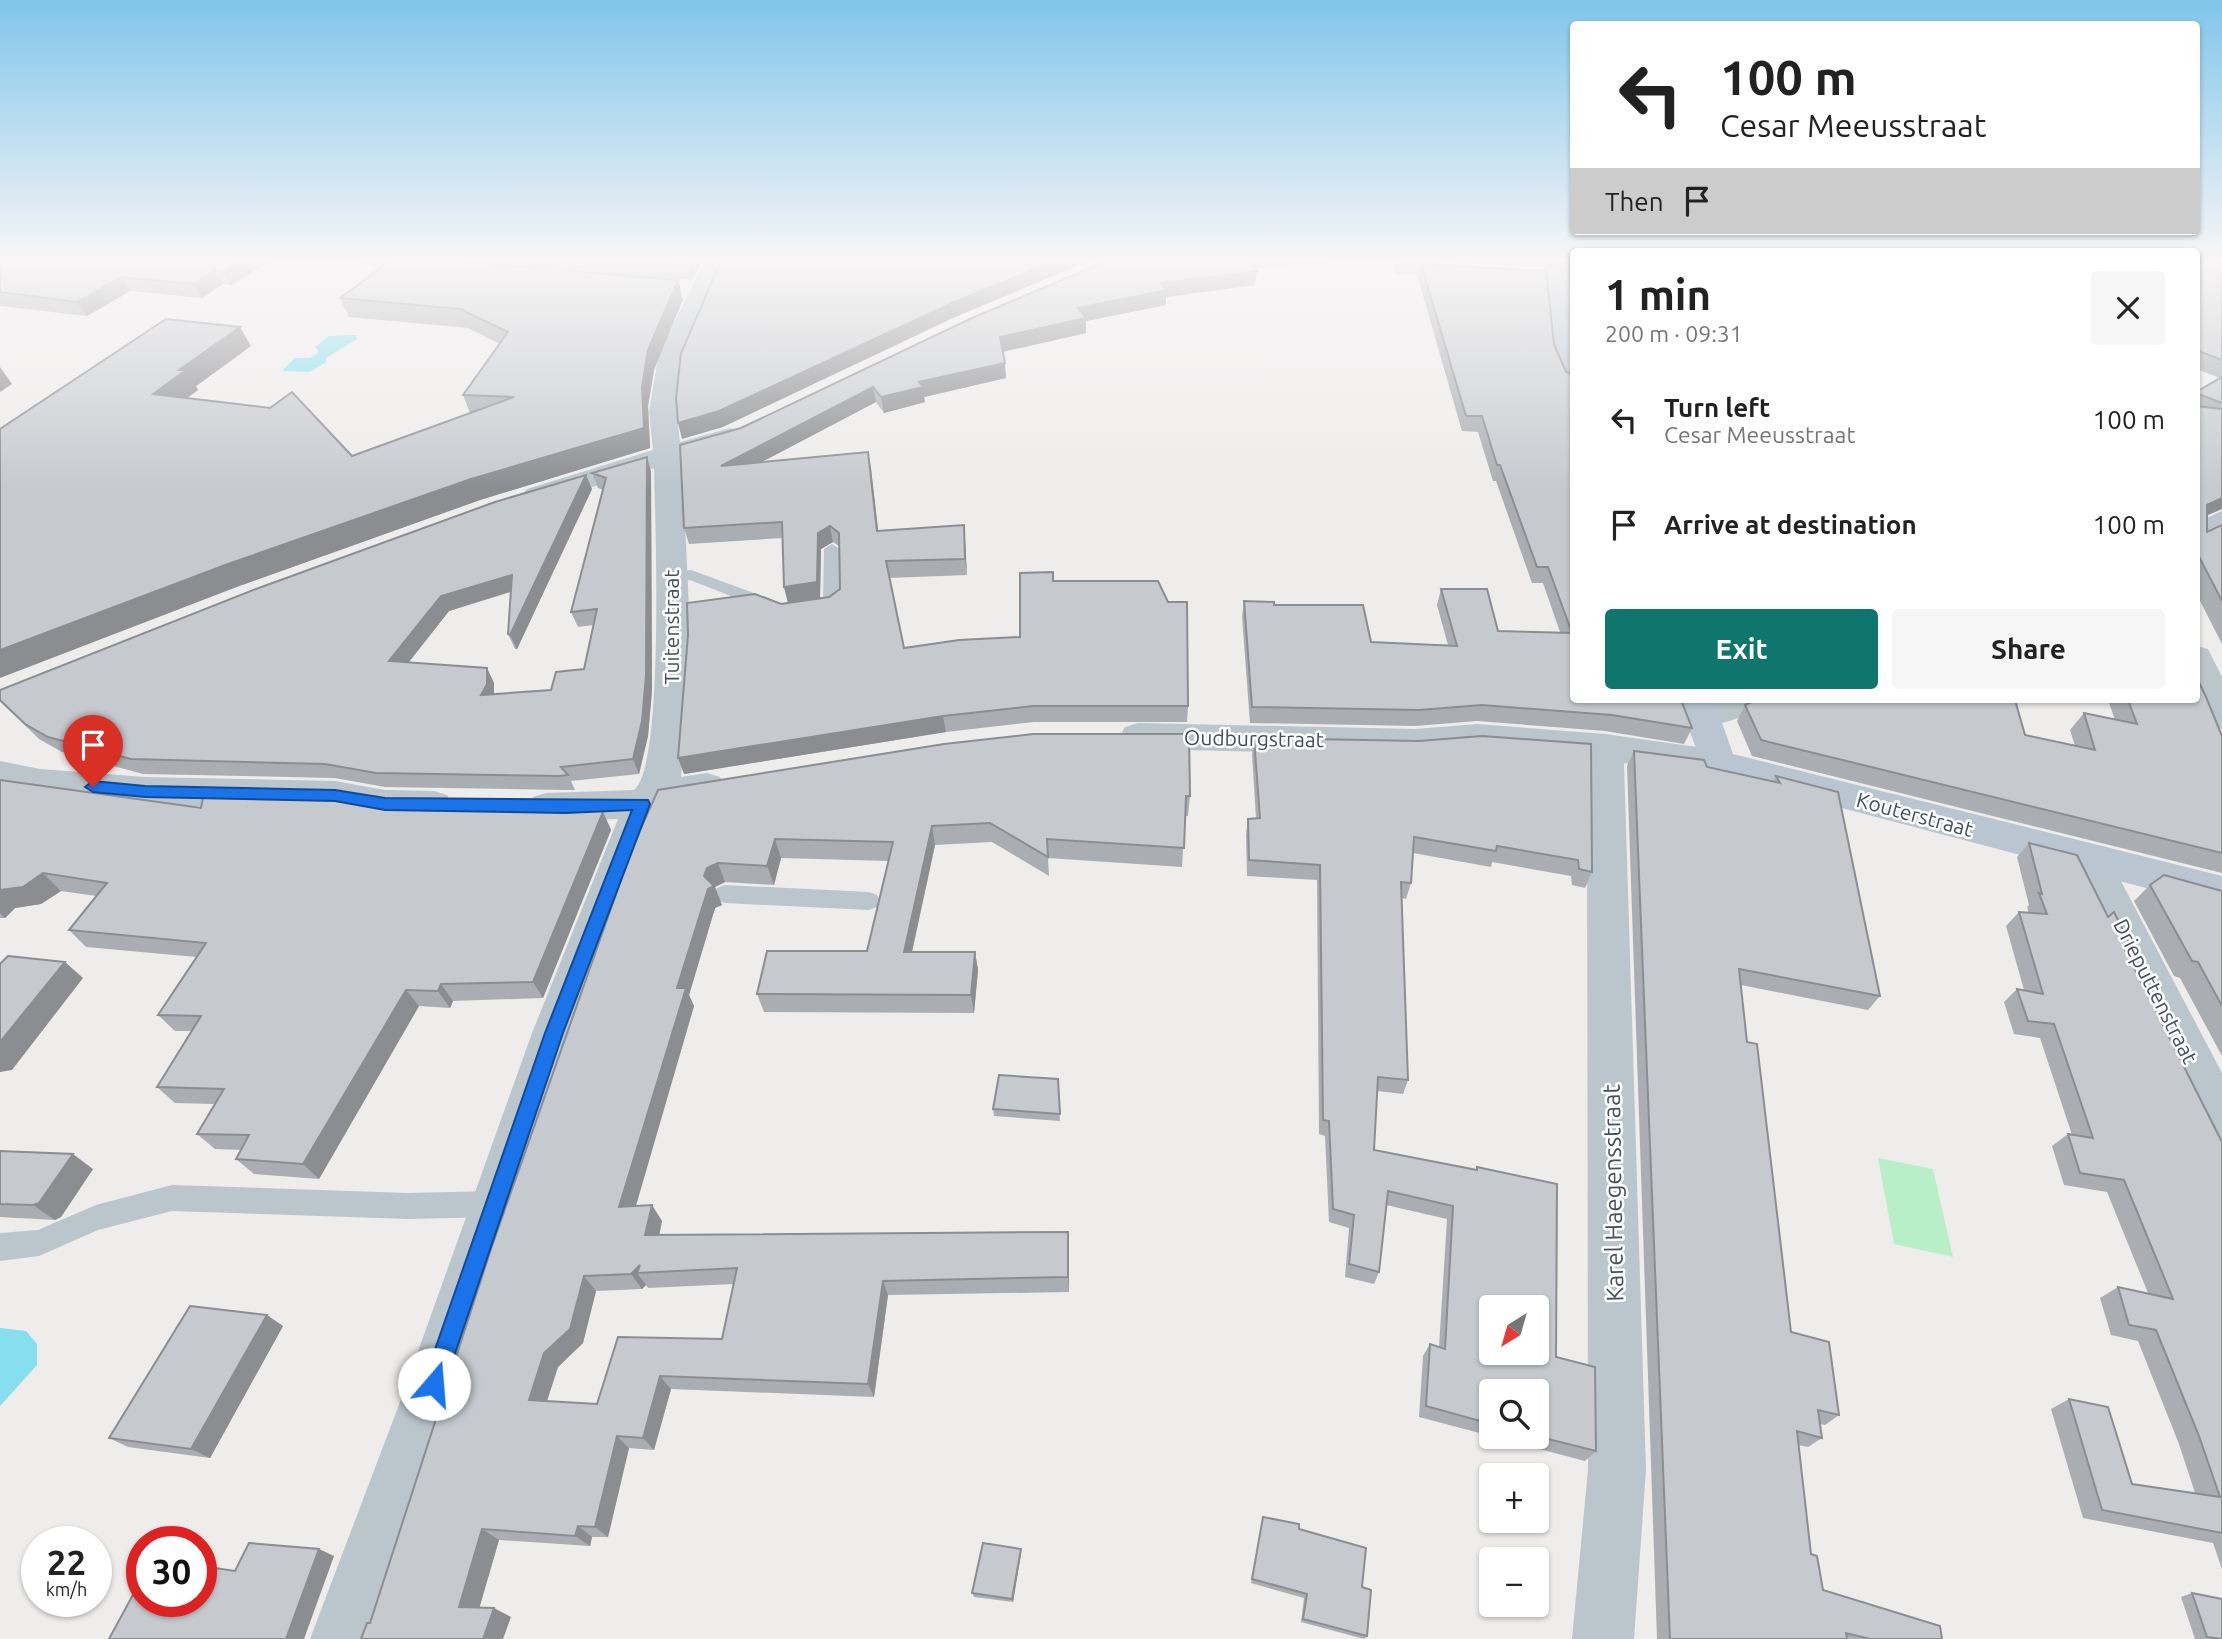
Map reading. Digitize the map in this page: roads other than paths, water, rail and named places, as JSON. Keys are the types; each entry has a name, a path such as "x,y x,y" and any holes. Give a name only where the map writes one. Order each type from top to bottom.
{"street":[{"name":"Tuitenstraat","path":"341,1639 425,1410 494,1203 619,895 648,800 664,773 674,651 668,456 662,411 671,353 679,337"},
{"path":"1561,337 1570,370"},
{"path":"503,505 668,456 734,435 758,424"},
{"path":"2200,534 2222,520"},
{"path":"2200,666 2222,717"},
{"path":"1718,763 1699,708 1728,703"},
{"name":"Oudburgstraat","path":"1107,736 1415,741 1477,737 1605,747"},
{"name":"Kouterstraat","path":"1605,747 1718,763 2222,892"},
{"name":"Karel Haegensstraat","path":"1603,1639 1617,1471 1605,747"},
{"path":"0,774 40,782 145,791 335,795 385,804 468,806"},
{"path":"510,806 648,800 736,782"},
{"name":"Drieputtenstraat","path":"2090,860 2222,1120"}],"lane":[{"path":"672,578 691,575 791,611 832,605 831,549"},
{"path":"725,894 869,901"},
{"path":"0,1247 38,1243 96,1218 172,1198 408,1206 494,1203"}],"water":[{"path":"327,337 357,339 326,358 326,362 310,372 282,371 295,358 310,358 319,352 315,347"},
{"path":"0,1328 26,1331 37,1344 37,1365 0,1406"}]}
